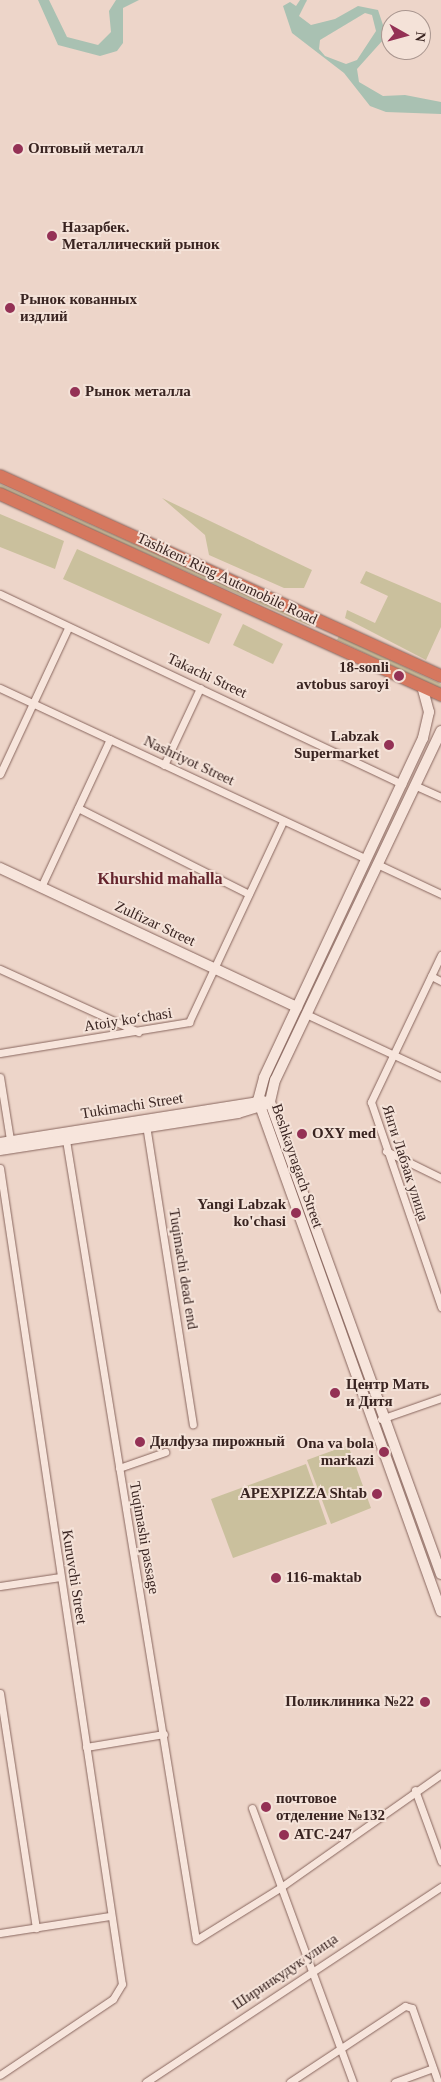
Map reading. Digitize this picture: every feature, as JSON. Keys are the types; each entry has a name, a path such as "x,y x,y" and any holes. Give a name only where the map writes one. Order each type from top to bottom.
{"highway":[{"name":"Tashkent Ring Automobile Road","path":"0,476 441,676"},
{"name":"Tashkent Ring Automobile Road","path":"0,494 441,695"},
{"path":"323,641 330,625"}],"main road":[{"name":"Beshkayragach Street","path":"422,686 429,712 419,747 264,1078 258,1105 441,1611"},
{"name":"Beshkayragach Street","path":"441,731 272,1087 270,1102 441,1574"},
{"path":"419,747 430,752"},
{"name":"Zulfizar Street","path":"0,868 297,1007"},
{"path":"258,1105 270,1102"},
{"name":"Tukimachi Street","path":"0,1150 7,1144 146,1124 258,1105"},
{"name":"Tukimachi Street","path":"7,1144 66,1140 146,1124"}],"street":[{"name":"Takachi Street","path":"0,594 68,628 402,784"},
{"path":"0,774 68,628"},
{"name":"Nashriyot Street","path":"0,688 366,859"},
{"path":"164,765 200,688"},
{"path":"41,887 110,739"},
{"path":"414,785 441,797"},
{"path":"78,808 249,894"},
{"name":"Atoiy koʻchasi","path":"0,1053 139,1032 189,1022 283,821"},
{"path":"377,864 441,894"},
{"name":"Янги Лабзак улица","path":"441,955 371,1102 386,1151 441,1308"},
{"path":"0,969 139,1032"},
{"path":"431,976 441,981"},
{"path":"306,1014 441,1077"},
{"path":"0,1077 7,1144"},
{"name":"Tuqimachi dead end","path":"146,1124 193,1424"},
{"name":"Tuqimashi passage","path":"66,1140 196,1940 281,1886"},
{"path":"386,1151 441,1178"},
{"name":"Kuruvchi Street","path":"0,1168 4,1227 60,1577 121,1990 0,2075"},
{"path":"373,1422 441,1398"},
{"path":"118,1468 165,1452"},
{"path":"0,1586 60,1577"},
{"path":"0,1693 36,1928"},
{"path":"86,1747 164,1734"},
{"path":"281,1886 415,1790 441,1774"},
{"path":"415,1790 441,1861"},
{"path":"252,1808 310,1972 353,2082"},
{"name":"Ширинкудук улица","path":"146,2082 441,1887"},
{"path":"0,1934 110,1916"},
{"path":"290,2082 340,2048 409,2006 438,2082"},
{"path":"394,2082 433,2068"}],"shaded area":[{"path":"38,0 49,0 67,37 98,45 111,32 109,11 116,0 139,0 123,8 123,43 117,51 100,56 58,45"},
{"path":"300,0 307,0 299,16 311,25 335,19 358,6 378,10 381,19 381,42 357,69 359,82 383,96 405,95 441,102 441,114 386,112 370,106 344,73 292,33 283,6 290,2 296,6","holes":["365,13 372,15 376,31 357,60 346,64 325,56 319,49 320,40"]},
{"path":"0,484 311,623 310,626 0,489"},
{"path":"162,498 312,570 304,588 284,588 209,555 205,535"},
{"path":"0,514 64,541 55,569 0,547"},
{"path":"77,549 222,614 209,644 63,579"},
{"path":"366,571 441,603 441,627 426,660 345,618 347,610 375,623 388,596 360,583"},
{"path":"243,624 283,644 273,664 233,645"},
{"path":"339,636 441,684 441,689 337,640"},
{"path":"348,1445 371,1508 331,1524 307,1460"},
{"path":"306,1464 327,1524 233,1558 211,1499"}],"place":[{"name":"Оптовый металл","path":"18,149"},
{"name":"Назарбек. Металлический рынок","path":"52,236"},
{"name":"Рынок кованных издлий","path":"10,308"},
{"name":"Рынок металла","path":"75,392"},
{"name":"18-sonli avtobus saroyi","path":"399,676"},
{"name":"Labzak Supermarket","path":"389,745"},
{"name":"OXY med","path":"302,1134"},
{"name":"Yangi Labzak ko'chasi","path":"296,1213"},
{"name":"Центр Мать и Дитя","path":"335,1393"},
{"name":"Дилфуза пирожный","path":"140,1442"},
{"name":"Ona va bola markazi","path":"384,1452"},
{"name":"APEXPIZZA Shtab","path":"377,1494"},
{"name":"116-maktab","path":"276,1578"},
{"name":"Поликлиника №22","path":"425,1702"},
{"name":"почтовое отделение №132","path":"266,1807"},
{"name":"АТС-247","path":"284,1835"}],"district":[{"name":"Khurshid mahalla","path":"160,879"}]}
